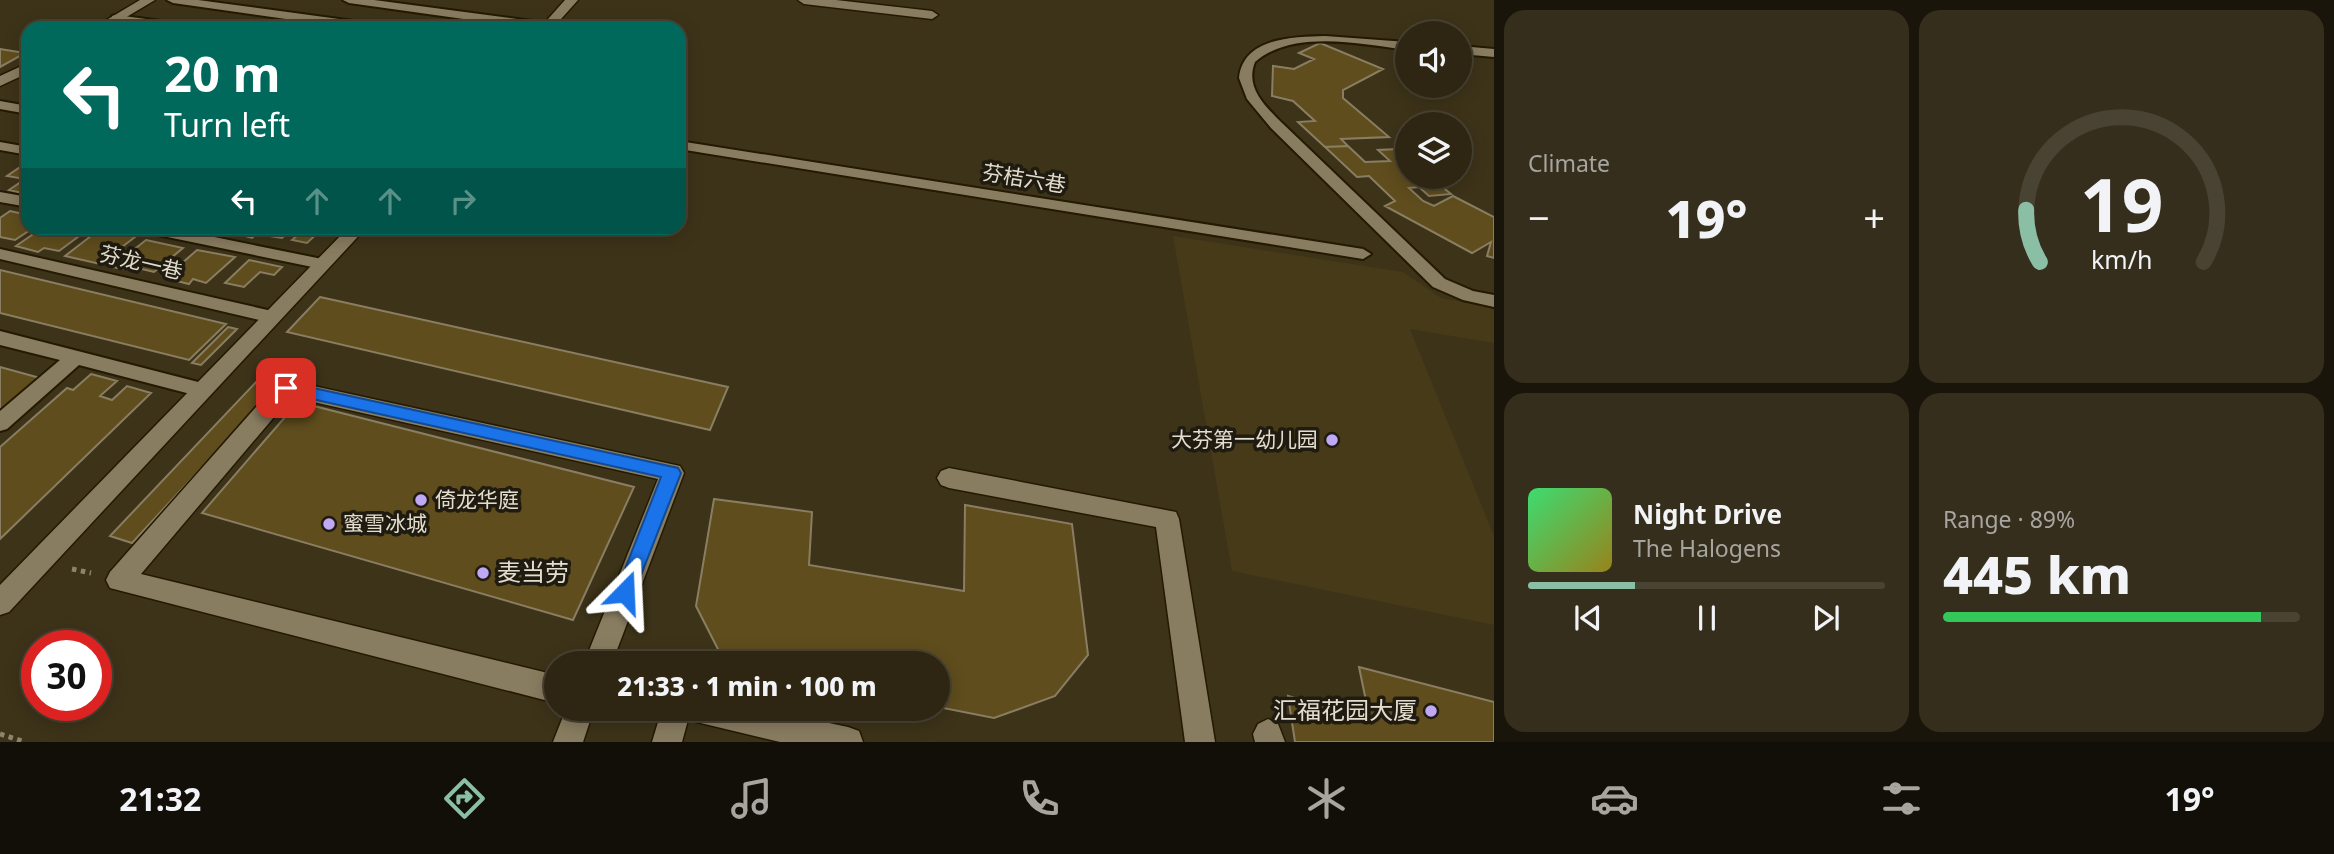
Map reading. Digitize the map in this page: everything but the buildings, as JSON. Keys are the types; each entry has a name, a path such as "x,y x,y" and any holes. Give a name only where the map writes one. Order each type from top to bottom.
{"street":[{"path":"111,21 149,0"},
{"path":"553,21 572,0"},
{"path":"804,0 932,15"},
{"path":"0,82 21,71"},
{"path":"0,603 350,235"},
{"path":"544,686 119,580 286,388 672,473 603,651"},
{"path":"950,478 1167,519 1199,742"},
{"path":"568,742 576,721"},
{"path":"667,742 673,721"},
{"path":"751,721 848,742"}],"lane":[{"path":"173,0 325,21"},
{"path":"349,0 498,21"},
{"path":"116,18 136,21"},
{"path":"1395,45 1322,39 1292,41 1268,48 1252,58 1245,72 1248,88 1272,120 1439,283 1469,296 1494,300"},
{"path":"1472,51 1494,53"},
{"path":"0,104 21,108"},
{"path":"0,146 21,150"},
{"name":"芬桔六巷","path":"686,146 1363,254"},
{"path":"0,197 21,201"},
{"path":"182,235 322,264"},
{"name":"芬龙一巷","path":"0,254 272,317"},
{"path":"0,338 202,390"},
{"path":"0,423 76,358"}],"path":[{"path":"39,561 119,580"},
{"path":"0,734 25,742"}],"shaded area":[{"name":"大芬第一幼儿园","path":"1173,236 1403,272 1441,298 1494,308 1494,343 1410,329 1494,536 1494,625 1232,571"}],"place":[{"name":"大芬第一幼儿园","path":"1332,440"},
{"name":"倚龙华庭","path":"421,500"},
{"name":"蜜雪冰城","path":"329,524"},
{"name":"麦当劳","path":"483,573"},
{"name":"汇福花园大厦","path":"1431,711"}],"route":[{"path":"286,388 672,473 625,592"}]}
